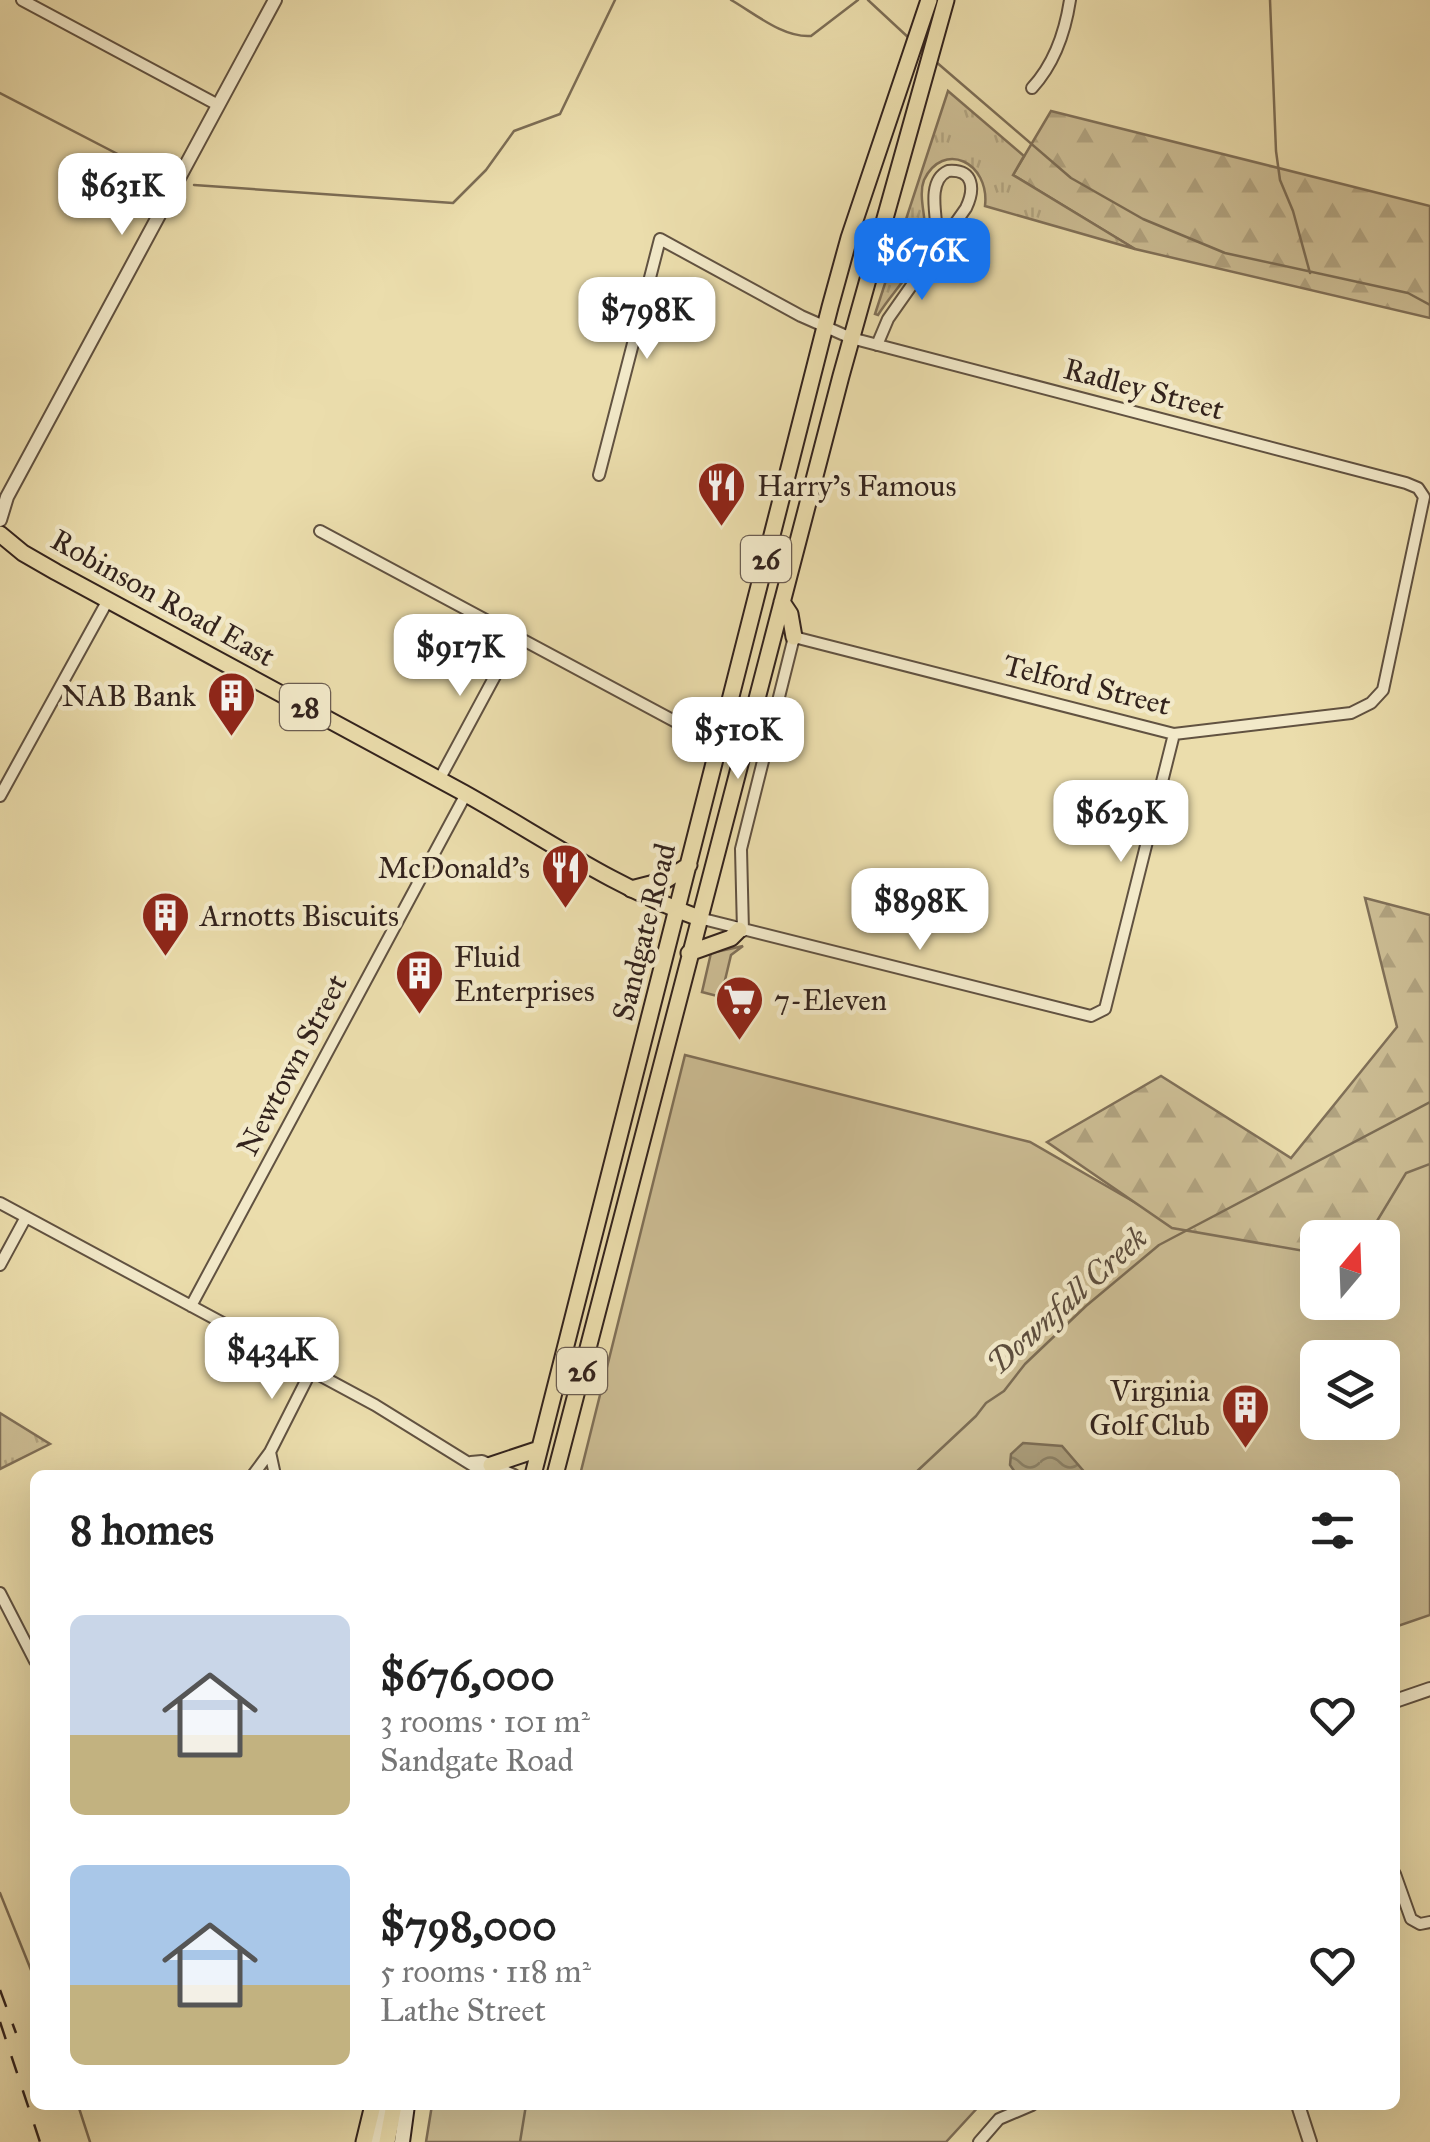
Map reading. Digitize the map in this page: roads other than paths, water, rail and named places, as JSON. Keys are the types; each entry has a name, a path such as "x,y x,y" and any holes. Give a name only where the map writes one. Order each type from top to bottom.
{"main road":[{"name":"Sandgate Road","path":"534,1470 825,327 853,225 929,0"},
{"name":"Sandgate Road","path":"556,1470 851,338 946,0"},
{"name":"Robinson Road East","path":"0,534 23,553 466,794 631,889 698,918"},
{"name":"Robinson Road East","path":"0,548 23,553"},
{"path":"782,602 790,614 794,636"},
{"path":"631,889 666,880 689,865"},
{"path":"689,953 731,938 741,930"},
{"path":"489,1470 539,1449"},
{"path":"364,2142 372,2110"},
{"path":"375,2142 381,2110"},
{"path":"387,2142 393,2110"},
{"path":"402,2142 406,2110"}],"street":[{"path":"22,0 218,106"},
{"path":"0,520 3,499 275,0"},
{"path":"1032,88 1051,64 1070,0"},
{"path":"877,346 888,318 956,225 971,197 972,182 962,172 948,171 936,180 933,190 938,247"},
{"name":"Radley Street","path":"598,474 660,239 851,338 1406,483 1422,492 1425,503 1384,690 1371,703"},
{"path":"320,531 678,724 716,759"},
{"path":"0,796 108,600"},
{"path":"741,930 742,849 794,636"},
{"name":"Telford Street","path":"794,636 1174,734 1351,712 1371,703"},
{"path":"439,780 516,637"},
{"path":"678,724 703,725 728,715"},
{"path":"698,918 1091,1016 1100,1014 1106,1009 1174,734"},
{"name":"Newtown Street","path":"190,1306 466,794"},
{"path":"0,1203 311,1370 471,1462 482,1461 489,1470"},
{"path":"0,1265 26,1217"},
{"path":"257,1470 270,1452 311,1370"},
{"path":"270,1452 274,1470"},
{"path":"0,1593 30,1651"},
{"path":"1400,1699 1430,1689"},
{"path":"1400,1890 1407,1912 1416,1922 1430,1922"},
{"path":"979,2142 999,2119 1020,2110"},
{"path":"1300,2110 1310,2142"}],"water":[{"path":"1023,1443 1062,1446 1083,1470 1014,1470 1011,1454"}],"waterway":[{"path":"194,185 453,203 486,170 514,131 560,114 615,0"},
{"path":"731,0 779,29 800,36 811,36 858,0"},
{"path":"868,0 910,39"},
{"path":"1270,0 1280,180 1310,273"},
{"path":"935,61 1071,178 1143,219 1225,253 1408,293 1430,305"},
{"path":"0,93 162,177"},
{"name":"Downfall Creek","path":"918,1470 986,1403 1004,1391 1025,1364 1086,1306 1159,1245 1430,1102"},
{"path":"0,1893 30,1968"},
{"path":"80,2110 90,2142"},
{"name":"Downfall Creek","path":"520,2142 525,2110"}],"railway":[{"path":"0,1990 16,2033"},
{"path":"0,2022 40,2142"}],"place":[{"name":"Harry's Famous","path":"722,528"},
{"name":"NAB Bank","path":"231,738"},
{"name":"McDonald's","path":"565,910"},
{"name":"Arnotts Biscuits","path":"165,958"},
{"name":"Fluid Enterprises","path":"419,1016"},
{"name":"7-Eleven","path":"739,1042"},
{"name":"Virginia Golf Club","path":"1245,1450"}]}
